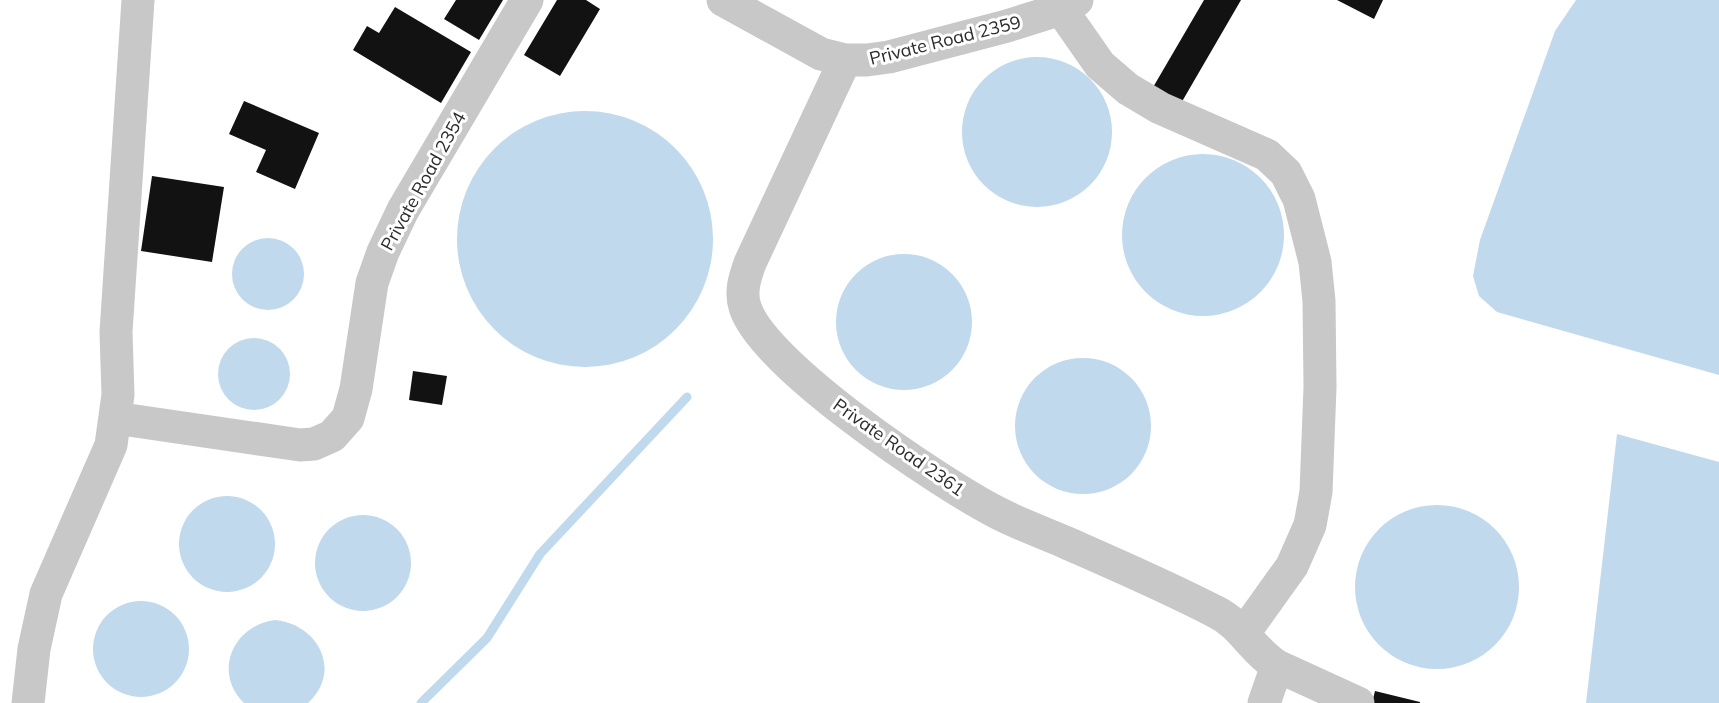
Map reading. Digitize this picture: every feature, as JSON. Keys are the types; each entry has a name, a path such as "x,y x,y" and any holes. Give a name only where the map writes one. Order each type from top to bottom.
{"lane":[{"path":"28,703 34,649 45,594 111,445 115,418 116,321 138,0"},
{"name":"Private Road 2354","path":"115,418 300,445 322,441 340,429 353,405 372,283 383,252 403,210 527,0"},
{"path":"723,0 806,48 845,60"},
{"path":"1069,5 1093,57 1128,89 1160,108 1267,155 1286,173 1299,200 1315,262 1319,301 1320,387 1316,492 1310,525 1292,566 1244,633"},
{"name":"Private Road 2359","path":"845,60 889,57 1007,26 1069,5"},
{"name":"Private Road 2361","path":"845,60 746,274 743,285 744,306 758,331 803,377 889,443 951,486 998,513 1218,612 1244,633 1258,652 1276,666 1358,703"},
{"path":"1264,703 1276,666"}],"water":[{"path":"1576,0 1719,0 1719,375 1497,312 1479,296 1473,276 1480,240 1555,31"},
{"path":"1037,57 1066,62 1079,69 1090,79 1100,90 1107,103 1112,132 1107,161 1100,174 1090,185 1079,195 1066,202 1037,207 1008,202 995,195 984,185 974,174 967,161 962,132 967,103 974,90 984,79 995,69 1008,62"},
{"path":"585,111 622,117 645,126 666,140 684,158 703,190 710,214 713,239 707,276 698,299 684,320 666,338 634,357 610,364 585,367 548,361 525,352 504,338 486,320 467,288 460,264 457,239 463,202 472,179 486,158 504,140 536,121 560,114"},
{"path":"1203,154 1219,155 1234,160 1261,177 1278,204 1283,219 1283,251 1278,266 1261,293 1234,310 1219,315 1203,316 1187,315 1172,310 1145,293 1128,266 1123,251 1122,235 1123,219 1128,204 1145,177 1172,160 1187,155"},
{"path":"268,238 282,241 294,248 301,260 304,274 301,288 294,300 282,307 268,310 254,307 242,300 235,288 232,274 235,260 242,248 254,241"},
{"path":"904,254 930,259 942,265 952,274 961,284 967,296 972,322 967,348 961,360 952,370 942,379 930,385 904,390 878,385 866,379 856,370 847,360 841,348 836,322 841,296 847,284 856,274 866,265 878,259"},
{"path":"254,338 274,344 284,354 290,374 284,394 274,404 254,410 234,404 224,394 218,374 224,354 234,344"},
{"path":"1083,358 1109,363 1121,369 1131,378 1140,388 1146,400 1151,426 1146,452 1140,464 1131,474 1121,483 1109,489 1083,494 1057,489 1045,483 1035,474 1026,464 1020,452 1015,426 1020,400 1026,388 1035,378 1045,369 1057,363"},
{"path":"1617,434 1719,462 1719,703 1586,703"},
{"path":"227,496 245,500 261,510 271,526 275,544 271,562 261,578 245,588 227,592 209,588 193,578 183,562 179,544 183,526 193,510 209,500"},
{"path":"1437,505 1468,512 1495,529 1512,556 1519,587 1512,618 1495,645 1468,662 1437,669 1406,662 1379,645 1362,618 1355,587 1362,556 1379,529 1406,512"},
{"path":"363,515 381,519 397,529 407,545 411,563 407,581 397,597 381,607 363,611 345,607 329,597 319,581 315,563 319,545 329,529 345,519"},
{"path":"141,601 159,605 175,615 185,631 189,649 185,667 175,683 159,693 141,697 123,693 107,683 97,667 93,649 97,631 107,615 123,605"},
{"path":"275,620 290,623 303,630 314,640 321,651 324,677 308,703 244,703 234,691 229,664 232,652 248,631"}],"building":[{"path":"456,0 503,0 479,40 444,19"},
{"path":"557,0 586,0 600,9 560,76 524,55"},
{"path":"1204,0 1241,0 1180,105 1152,89"},
{"path":"1337,0 1383,0 1374,19"},
{"path":"395,7 471,52 441,103 353,50 367,26 379,33"},
{"path":"244,101 319,133 295,189 256,172 266,150 229,134"},
{"path":"152,176 224,187 212,262 141,251"},
{"path":"413,371 447,376 442,405 409,400"},
{"path":"1375,691 1420,702 1420,703 1372,703"}],"waterway":[{"path":"421,703 487,638 540,554 687,397"}]}
